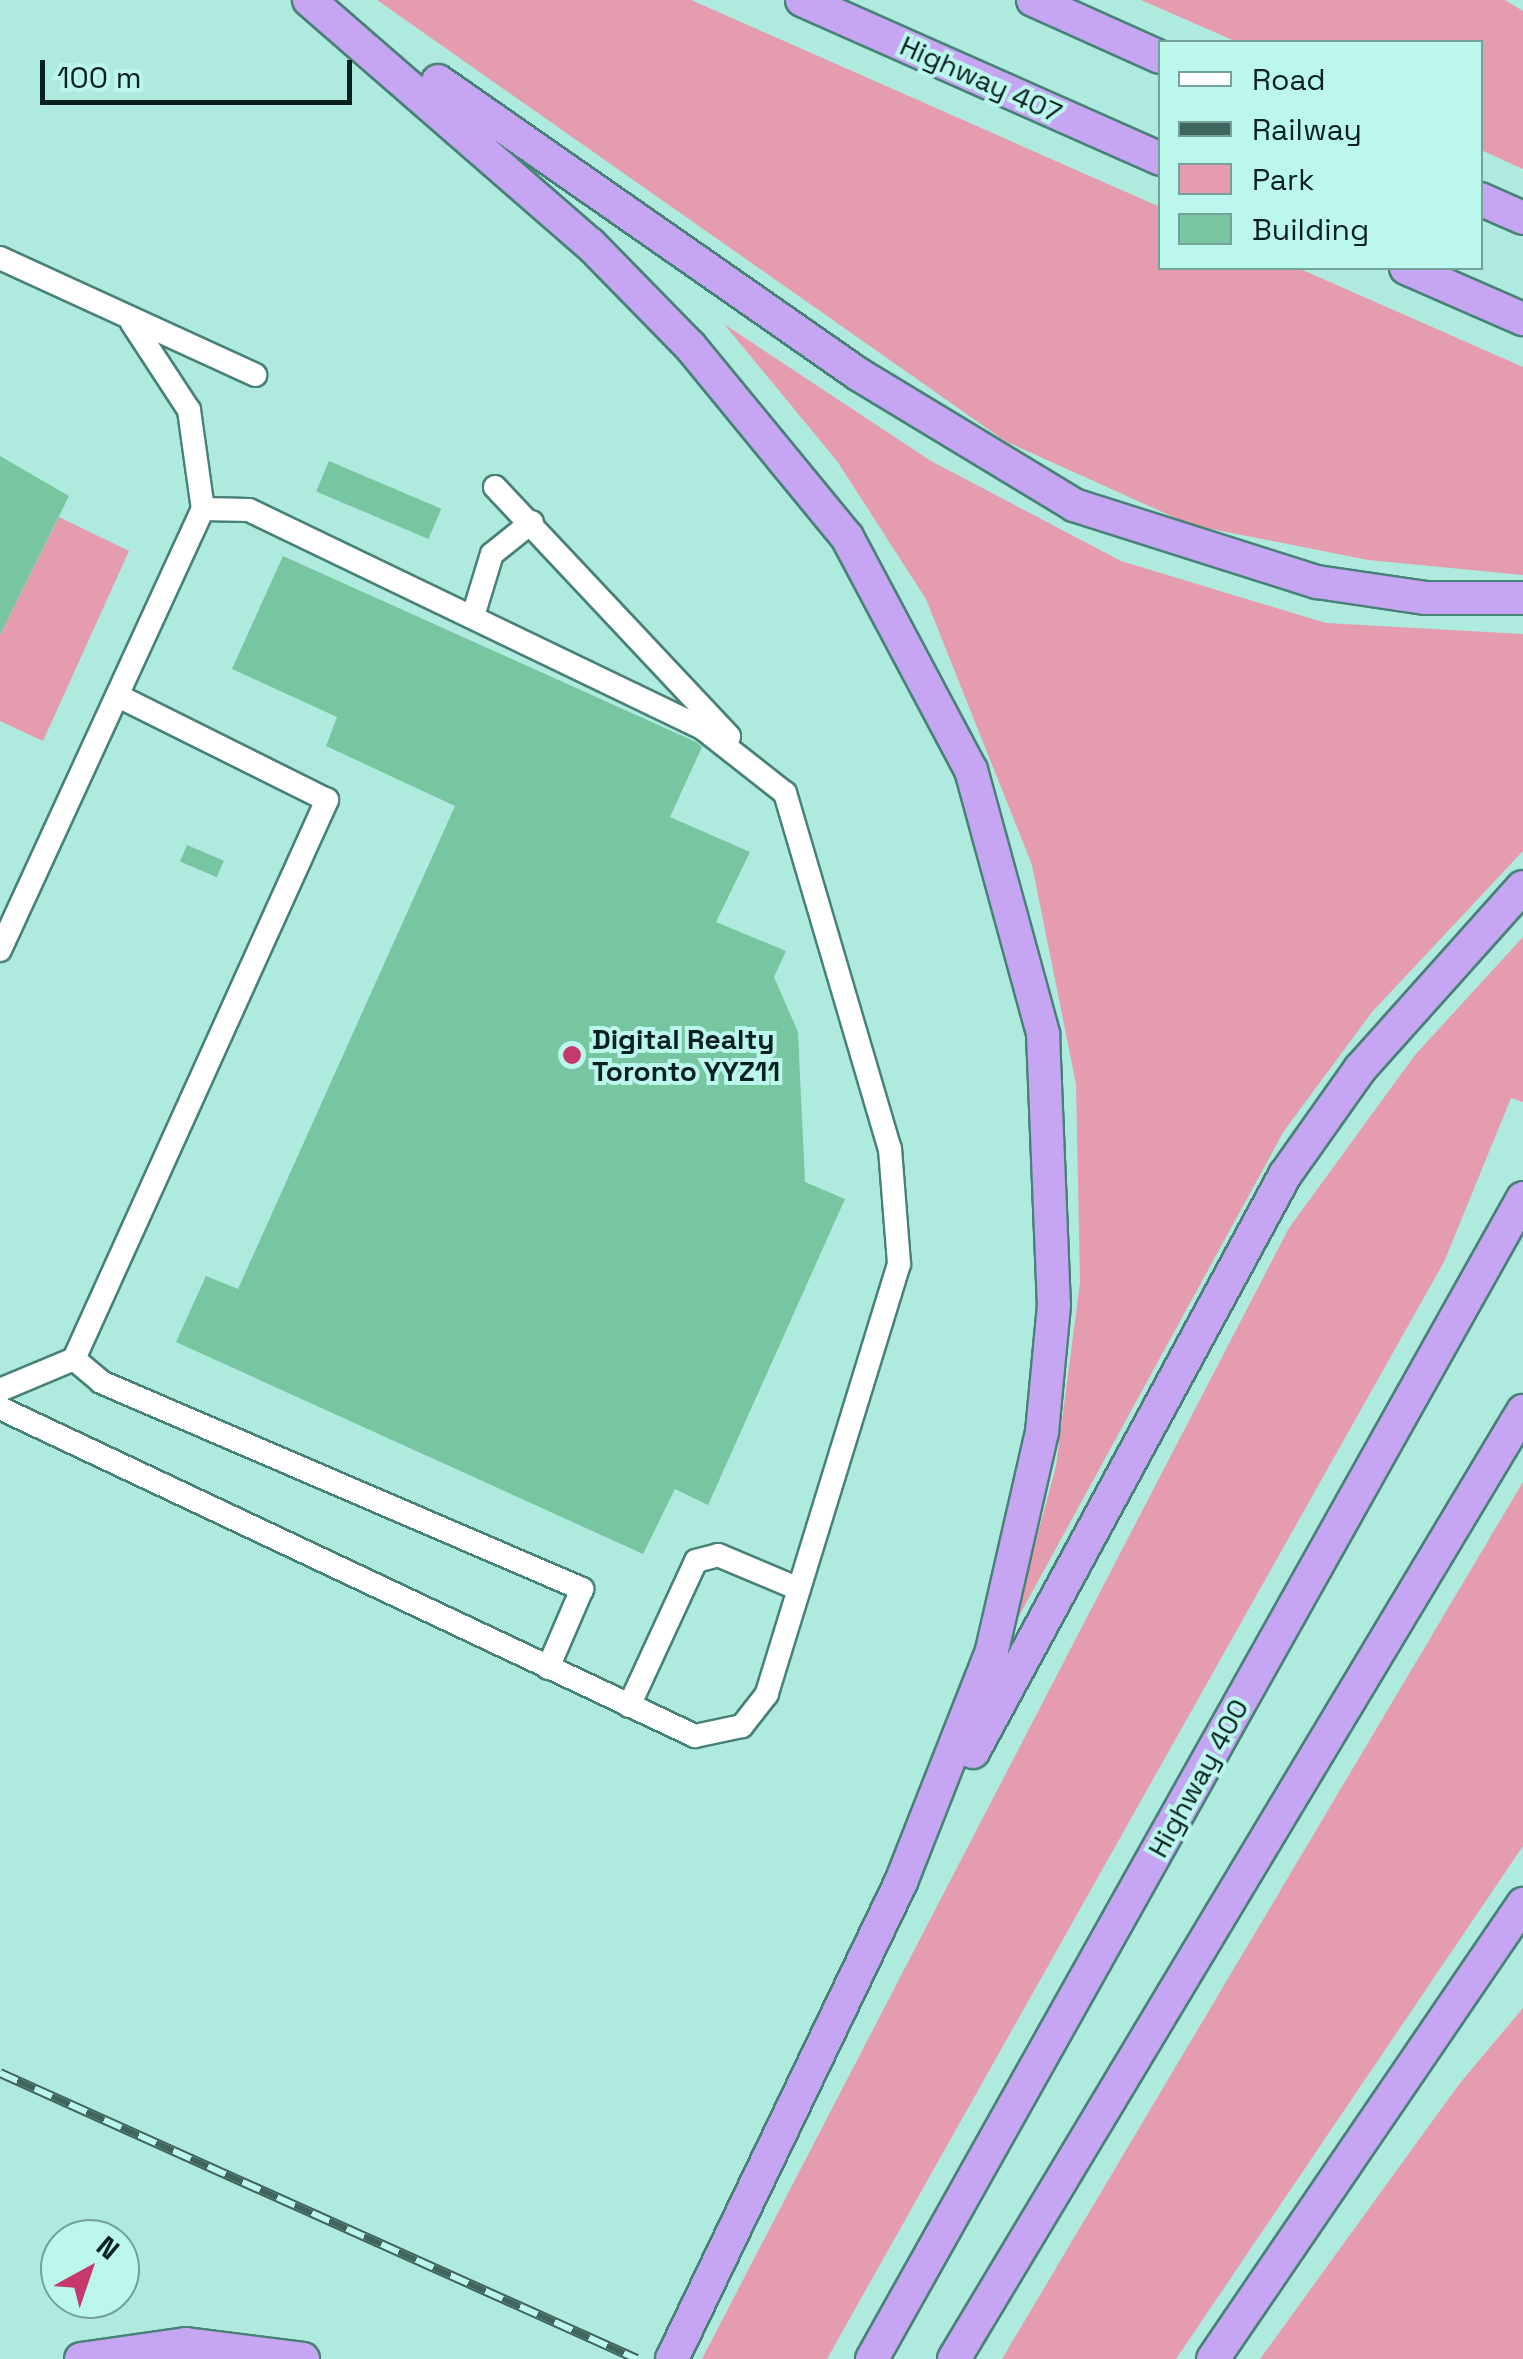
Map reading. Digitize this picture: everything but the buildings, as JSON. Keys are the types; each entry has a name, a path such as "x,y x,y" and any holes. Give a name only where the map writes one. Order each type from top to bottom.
{"highway":[{"path":"310,0 590,244 811,486 936,694 1015,907 1042,1034 1055,1175 1042,1432 992,1651 901,1882"},
{"path":"318,0 858,374 1074,505 1317,582 1425,598 1523,598"},
{"name":"Highway 407","path":"802,0 1158,158"},
{"path":"1032,0 1158,56"},
{"path":"1483,200 1523,218"},
{"path":"1411,270 1523,319"},
{"path":"672,2359 901,1882 1286,1175 1360,1068 1523,887"},
{"name":"Highway 400","path":"872,2359 1523,1198"},
{"path":"954,2359 1523,1411"},
{"path":"1213,2359 1432,2046 1523,1904"},
{"path":"1432,2046 1523,1942"},
{"path":"81,2359 186,2344 303,2359"}],"lane":[{"path":"0,258 256,375"},
{"path":"0,950 203,509 189,410 126,317"},
{"path":"0,1408 695,1736 742,1726 767,1694 899,1264 890,1150 785,793 496,488"},
{"path":"203,509 248,510 702,728 755,764"},
{"path":"473,616 492,554 532,522"},
{"path":"0,1390 74,1359 327,800 118,696"},
{"path":"74,1359 101,1382 582,1589 548,1668"},
{"path":"629,1706 696,1560 718,1555 799,1589"}],"green space":[{"path":"377,0 691,0 1158,206 1158,270 1303,270 1523,367 1523,575 1368,560 1191,525 1005,441"},
{"path":"1141,0 1505,0 1523,11 1523,169 1483,151 1483,40 1232,40"},
{"path":"724,324 931,461 1121,561 1326,623 1523,634 1523,851 1372,1012 1284,1131 1013,1627 1056,1466 1080,1283 1076,1084 1032,865 926,599 837,461"},
{"path":"59,517 129,551 43,741 0,721 0,635"},
{"path":"1523,937 1523,1102 1511,1098 1444,1262 827,2359 702,2359 1289,1228 1415,1055"},
{"path":"1523,1482 1523,1846 1176,2359 1002,2359"},
{"path":"1523,2008 1523,2359 1260,2359 1460,2083"}],"railway":[{"path":"0,2073 637,2359"}],"place":[{"name":"Digital Realty Toronto YYZ11","path":"572,1055"}]}
